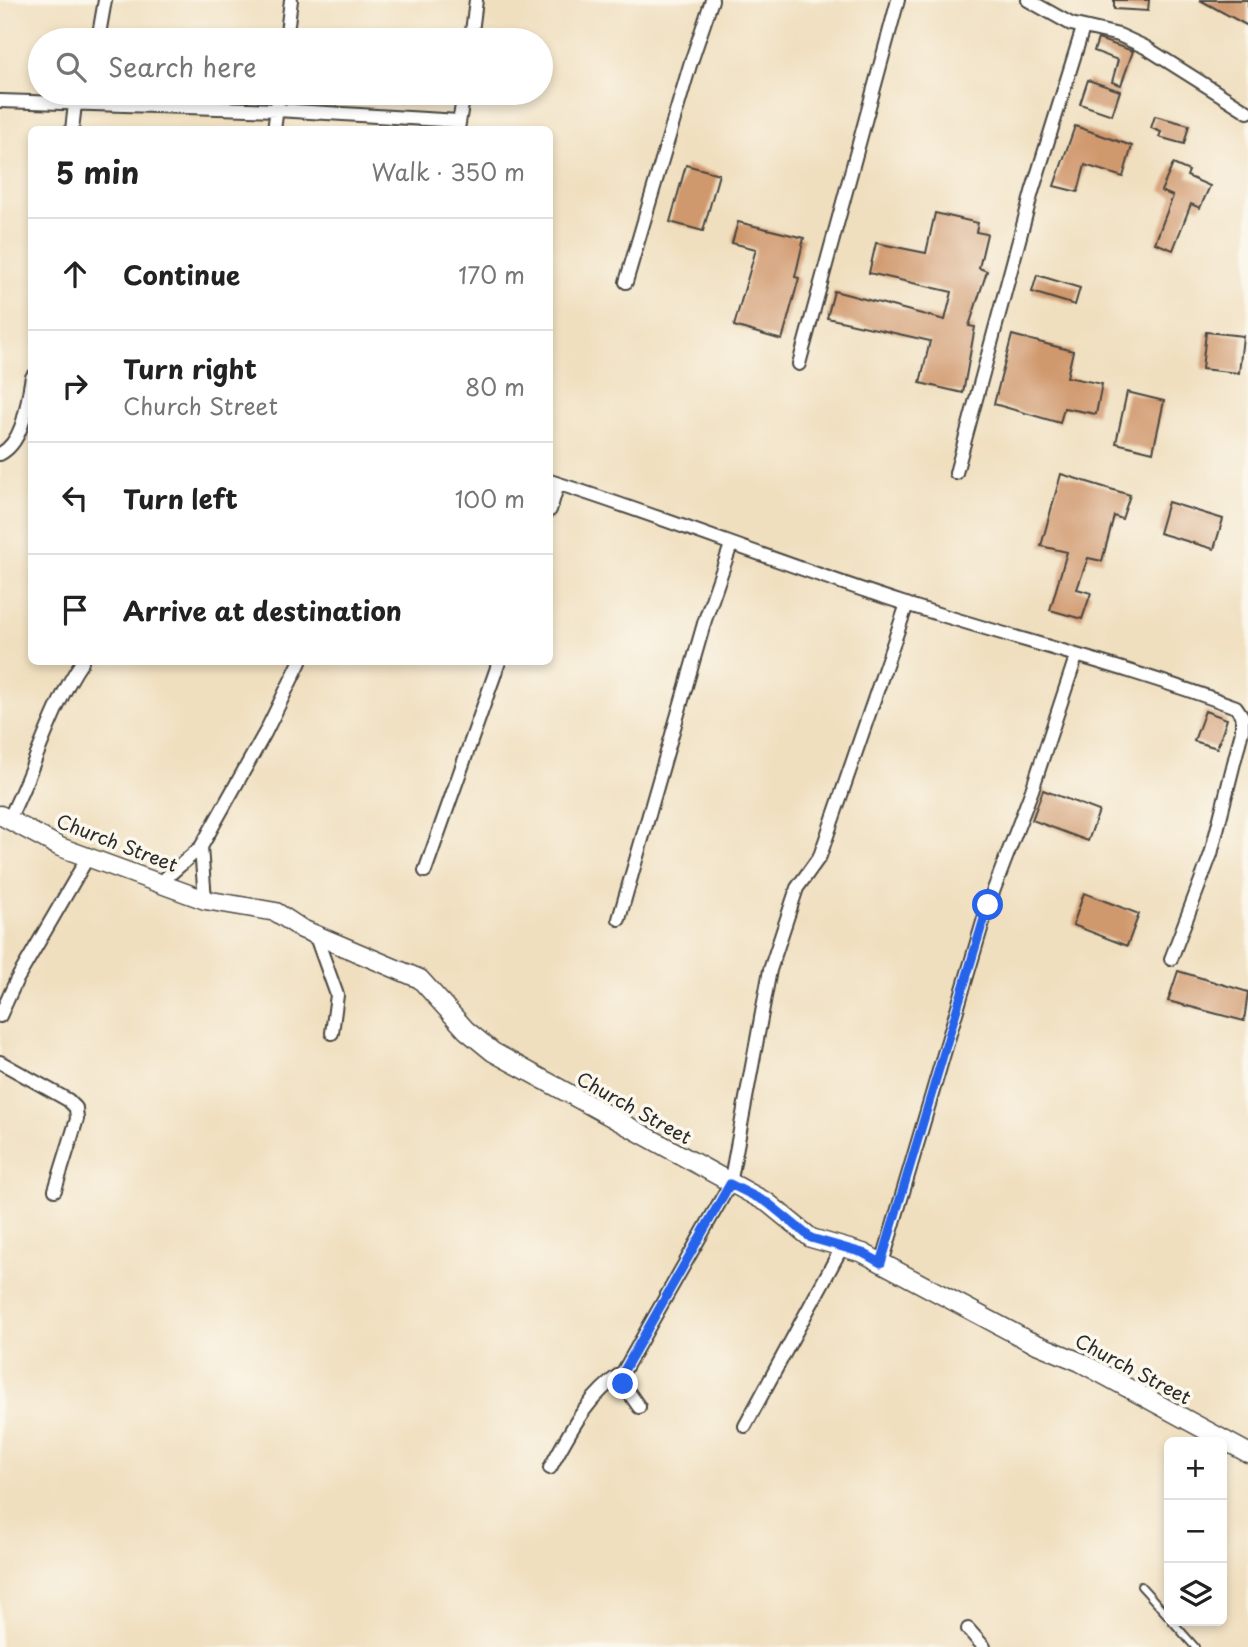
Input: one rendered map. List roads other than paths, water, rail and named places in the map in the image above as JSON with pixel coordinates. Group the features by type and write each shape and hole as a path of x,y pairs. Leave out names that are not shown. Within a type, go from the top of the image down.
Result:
{"street":[{"path":"101,28 106,0"},
{"path":"288,28 291,0"},
{"path":"472,28 476,0"},
{"path":"626,282 712,0"},
{"path":"799,365 898,0"},
{"path":"1028,0 1083,29 1119,35 1145,47 1248,112"},
{"path":"956,473 1032,192 1083,29"},
{"path":"0,101 28,101"},
{"path":"74,126 82,105"},
{"path":"170,105 277,110 458,125 462,105"},
{"path":"275,126 278,105"},
{"path":"0,454 10,447 19,431 28,394"},
{"path":"554,482 907,604 1076,657 1160,679 1236,707 1242,716 1242,731 1211,854 1171,960"},
{"path":"619,919 702,632 731,545"},
{"path":"550,1468 579,1415 598,1390 623,1372 730,1184 770,970 784,923 797,888 820,856 907,604"},
{"path":"881,1263 988,905 1032,790 1076,657"},
{"path":"4,817 27,783 62,696 80,665"},
{"path":"160,883 201,847 265,733 299,665"},
{"path":"425,871 498,665"},
{"name":"Church Street","path":"4,817 60,847 205,900 276,912 315,934 420,979 466,1031 493,1052 768,1203 811,1238 881,1263 1027,1340 1080,1362 1248,1453"},
{"path":"201,847 205,900"},
{"path":"0,1016 16,981 88,857"},
{"path":"315,934 337,995 332,1033"},
{"path":"0,1062 68,1100 76,1108 77,1119 55,1190"},
{"path":"746,1426 842,1247"},
{"path":"623,1372 623,1384 639,1407"},
{"path":"968,1629 984,1647"}],"lane":[{"path":"1141,1586 1164,1611"},
{"path":"1177,1626 1195,1647"}]}
